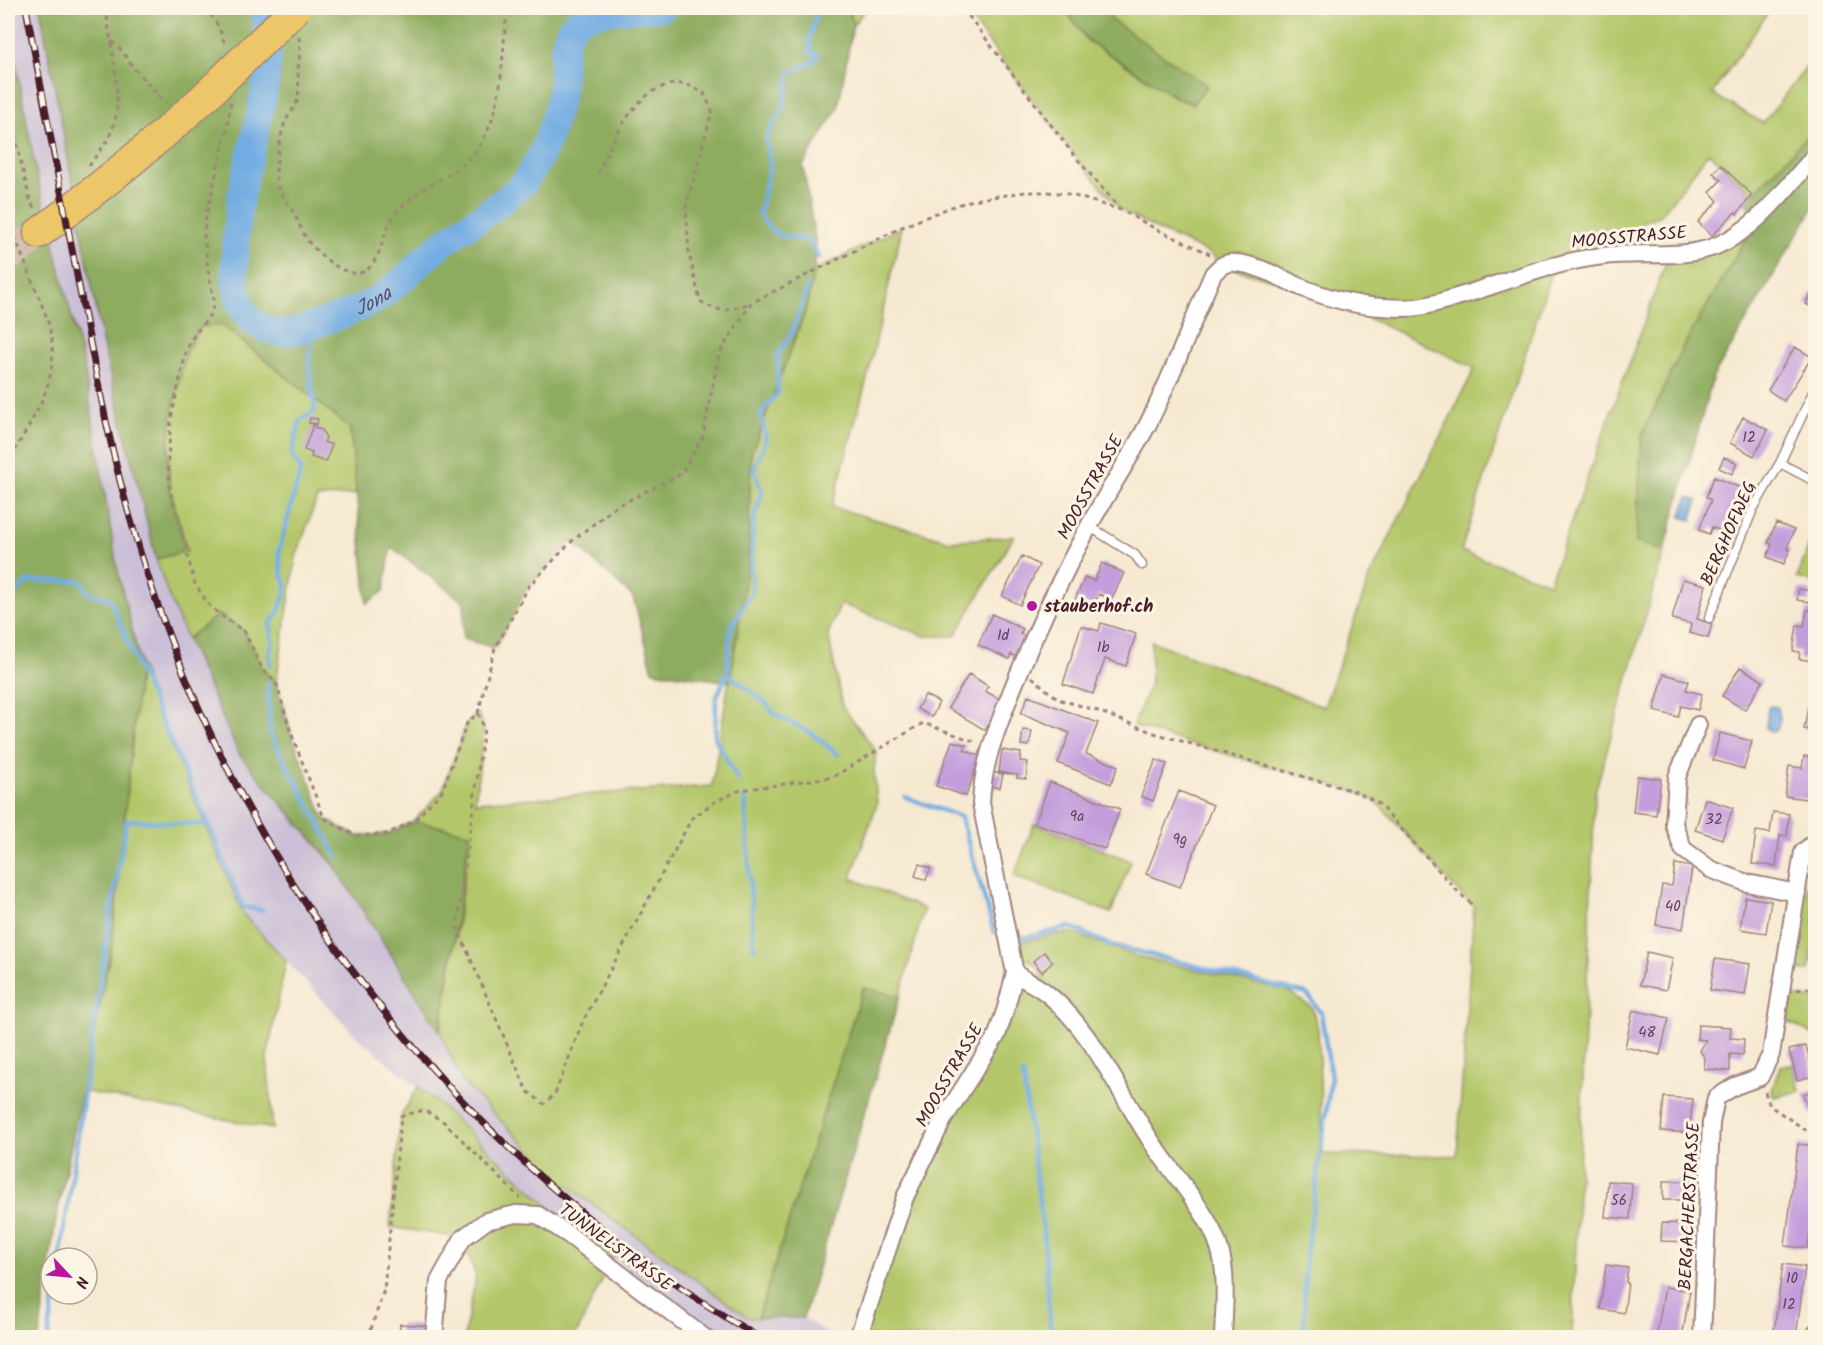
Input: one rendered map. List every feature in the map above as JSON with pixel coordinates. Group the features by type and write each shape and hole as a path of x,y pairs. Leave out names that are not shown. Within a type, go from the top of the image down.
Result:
{"highway":[{"path":"40,221 106,182 152,145 219,97 296,20"}],"street":[{"name":"MOOSSTRASSE","path":"858,1338 905,1197 943,1120 997,1035 1015,973 981,803 989,747 1021,669 1089,526 1147,425 1176,365 1213,274 1221,265 1234,262 1308,290 1345,301 1378,307 1427,306 1554,265 1623,254 1688,253 1716,246 1741,232 1760,216 1815,154"},
{"path":"1698,725 1677,777 1674,824 1683,849 1710,869 1747,882 1797,893"},
{"path":"1760,1077 1771,1054 1803,852 1815,841"},
{"path":"1015,973 1046,993 1072,1019 1101,1058 1152,1143 1208,1222 1220,1247 1224,1281 1223,1338"},
{"name":"BERGACHERSTRASSE","path":"1702,1338 1711,1123 1716,1098 1735,1086 1760,1077"},
{"name":"TUNNELSTRASSE","path":"434,1338 439,1281 463,1238 486,1221 516,1214 538,1215 569,1235 705,1338"}],"lane":[{"name":"BERGHOFWEG","path":"1709,618 1753,509 1780,463 1815,386"},
{"path":"1780,463 1815,482"},
{"path":"1089,526 1135,555 1142,565"}],"path":[{"path":"88,166 113,128 116,106 115,74 106,8"},
{"path":"204,8 216,21 227,53"},
{"path":"296,20 300,43 298,91 293,111 286,121 277,159 275,172 278,187 309,241 317,250 343,270 356,273 366,271 376,259 387,228 403,205 416,193 464,165 482,144 500,87 508,8"},
{"path":"964,8 1073,154 1121,210"},
{"path":"110,39 156,93"},
{"path":"598,173 612,142 641,99 662,87 684,84 704,93 712,111 686,207 689,253 700,301 714,310 729,310 751,303 902,226 951,207 973,200 1025,192 1068,194 1121,210 1211,254 1221,265"},
{"path":"219,97 227,129 206,216 204,234 214,300 210,315 187,349 171,419 168,459 170,490 195,584 208,604 244,631 263,670 276,682 291,733 324,818 356,836 387,834 414,821 442,791 466,723 478,713 495,648 529,586 572,541 615,507 681,474 704,436 719,354 751,303"},
{"path":"8,99 20,159 32,204 36,208 40,221"},
{"path":"8,220 47,318 54,357 50,381 44,395 8,462"},
{"path":"1021,669 1061,700 1095,710 1154,734 1357,792 1378,803 1460,894 1474,906"},
{"path":"478,713 484,728 457,927 527,1091 544,1104 555,1094 583,1022 692,818 716,801 741,790 833,777 923,723 989,747"},
{"path":"1760,1077 1770,1106 1815,1137"},
{"path":"368,1338 384,1290 401,1116 424,1110 444,1122 538,1215"}],"shaded area":[{"path":"8,8 40,8 103,345 156,559 168,594 239,754 335,866 440,1032 462,1081 557,1178 747,1317 803,1318 834,1337 721,1337 563,1220 440,1105 354,1034 243,914 157,712 140,663 117,568 83,362 38,182 12,49"}],"green space":[{"path":"40,8 849,8 853,25 838,108 803,165 816,245 814,271 805,312 751,454 748,564 730,682 653,671 633,597 572,541 529,586 495,648 463,639 464,602 391,547 384,591 367,603 350,428 222,325 200,327 187,349 171,419 168,459 170,490 187,551 156,559 103,345"},
{"path":"849,8 1064,8 1087,40 1178,99 1193,104 1111,19 1107,8 1771,8 1712,94 1763,123 1815,56 1815,128 1752,195 1709,152 1661,215 1642,222 1623,254 1554,265 1461,551 1549,583 1669,254 1688,253 1759,216 1683,347 1642,435 1636,541 1664,552 1595,792 1572,1337 858,1337 905,1197 997,1035 1015,973 1046,992 1039,969 1032,962 1020,956 1018,943 1057,934 1073,933 1136,956 1288,991 1312,1008 1318,1029 1323,1154 1457,1156 1474,906 1460,894 1378,803 1357,792 1133,725 1151,682 1151,641 1324,707 1370,576 1475,368 1308,290 1221,265 1211,254 1121,210 1073,154 968,15 866,9 853,25"},
{"path":"1064,8 1107,8 1111,19 1207,86 1193,104 1179,99 1087,40"},
{"path":"8,23 38,182 83,362 117,568 140,663 112,944 52,1246 39,1246 39,1306 44,1306 39,1338 8,1337"},
{"path":"1815,128 1815,205 1713,377 1664,552 1636,542 1642,435 1683,347 1759,216 1745,203"},
{"path":"902,227 870,367 832,507 950,541 1014,536 955,636 925,636 841,604 828,633 842,706 876,751 874,771 877,804 851,878 924,909 900,996 863,988 758,1318 747,1317 557,1178 462,1081 440,1032 470,833 414,821 442,791 467,723 478,713 484,728 475,802 712,786 748,564 751,454 805,312 814,271"},
{"path":"222,325 350,428 357,494 317,498 296,557 276,682 263,670 219,614 187,639 156,559 187,551 170,490 168,459 171,419 187,349 200,327"},
{"path":"1815,529 1815,582 1797,578"},
{"path":"219,614 244,631 263,670 276,682 291,733 324,818 356,836 387,834 414,821 470,833 440,1032 335,866 239,754 187,639"},
{"path":"140,663 157,712 243,914 286,961 267,1057 273,1129 82,1091 112,944"},
{"path":"1034,824 1131,861 1111,913 1014,876"},
{"path":"1815,850 1815,936 1809,971 1793,970 1812,853"},
{"path":"863,988 900,996 803,1318 758,1318"},
{"path":"1791,996 1815,999 1815,1035 1788,1022"},
{"path":"1793,1065 1800,1091 1774,1097 1772,1090 1780,1066"},
{"path":"418,1087 563,1220 613,1257 575,1337 464,1337 476,1277 463,1238 390,1227 401,1116"}],"water":[{"path":"1688,497 1698,501 1691,520 1681,517"},
{"path":"1777,707 1779,713 1780,722 1776,731 1766,728 1768,708"}],"building":[{"path":"1721,165 1752,195 1737,214 1735,212 1712,236 1698,222 1718,201 1710,192 1721,180 1713,173"},
{"path":"1815,292 1815,308 1806,304 1810,294 1814,296"},
{"path":"1795,347 1812,357 1784,401 1768,390"},
{"path":"1743,417 1768,430 1754,456 1730,443"},
{"path":"310,418 318,419 317,424 309,423"},
{"path":"313,425 322,430 326,438 324,442 332,445 326,462 311,457 312,453 304,450"},
{"path":"1724,457 1737,463 1732,474 1719,468"},
{"path":"1714,477 1741,488 1723,532 1712,527 1709,534 1699,530 1711,500 1706,497"},
{"path":"1776,523 1794,530 1784,564 1767,557 1772,544 1768,543"},
{"path":"1022,556 1039,565 1020,605 1002,596"},
{"path":"1102,563 1124,573 1111,600 1099,594 1093,607 1075,599 1085,577 1094,581"},
{"path":"1683,579 1706,585 1697,619 1712,624 1708,638 1689,633 1691,624 1672,619"},
{"path":"1799,589 1811,591 1809,602 1797,600"},
{"path":"1807,610 1815,611 1815,661 1799,659 1800,652 1793,651 1797,625 1804,626"},
{"path":"992,614 1023,629 1020,634 1027,637 1017,657 1011,654 1009,659 978,645"},
{"path":"1101,623 1136,634 1126,666 1105,659 1093,694 1063,684 1081,626 1099,631"},
{"path":"1740,667 1763,681 1745,710 1722,696"},
{"path":"969,674 988,686 985,691 1003,701 985,730 948,708"},
{"path":"1664,674 1689,681 1686,690 1702,694 1698,710 1681,706 1678,717 1654,711"},
{"path":"1811,694 1815,694 1815,731 1804,729"},
{"path":"925,695 939,702 932,717 917,709"},
{"path":"1028,696 1098,723 1086,754 1118,766 1111,784 1058,763 1070,733 1021,713"},
{"path":"1023,730 1032,731 1029,746 1021,745"},
{"path":"1720,733 1752,741 1744,769 1713,760"},
{"path":"952,741 966,745 964,750 980,756 966,796 936,786"},
{"path":"1002,750 1021,753 1020,761 1028,762 1026,779 1017,778 1018,775 999,772"},
{"path":"1804,756 1815,758 1812,800 1785,796 1789,766 1802,768"},
{"path":"1156,760 1167,764 1153,801 1141,796"},
{"path":"990,772 1003,774 1000,788 987,786"},
{"path":"1637,776 1661,779 1656,815 1633,812"},
{"path":"1050,782 1120,809 1105,849 1035,823"},
{"path":"1179,791 1213,805 1180,887 1146,874"},
{"path":"1705,799 1733,808 1722,839 1695,830"},
{"path":"1773,812 1789,814 1787,836 1780,835 1776,866 1752,864 1756,831 1770,833"},
{"path":"919,864 931,868 926,880 915,876"},
{"path":"1675,864 1692,867 1683,929 1656,925 1662,885 1672,886"},
{"path":"1745,897 1771,901 1766,933 1740,929"},
{"path":"1815,945 1815,963 1811,962"},
{"path":"1044,952 1053,962 1042,972 1033,961"},
{"path":"1647,952 1673,958 1666,990 1640,985"},
{"path":"1715,959 1750,964 1745,995 1710,990"},
{"path":"1633,1010 1669,1018 1660,1055 1625,1047"},
{"path":"1698,1025 1731,1027 1730,1038 1744,1039 1743,1055 1730,1054 1730,1071 1704,1069 1705,1058 1700,1051 1706,1040 1697,1039"},
{"path":"1806,1046 1814,1076 1797,1080 1789,1050"},
{"path":"1815,1090 1815,1112 1810,1114 1803,1094"},
{"path":"1664,1097 1693,1099 1689,1133 1661,1131"},
{"path":"1798,1144 1815,1146 1815,1185 1808,1248 1785,1246"},
{"path":"1608,1181 1632,1183 1630,1219 1605,1217"},
{"path":"1663,1181 1691,1181 1691,1200 1663,1200"},
{"path":"1662,1223 1691,1224 1690,1242 1661,1241"},
{"path":"1783,1264 1805,1267 1796,1338 1773,1338"},
{"path":"1606,1265 1628,1268 1624,1313 1600,1309"},
{"path":"1665,1287 1690,1291 1682,1338 1656,1338"},
{"path":"400,1324 429,1326 429,1338 399,1338"}],"waterway":[{"name":"Jona","path":"263,8 267,30 266,75 259,120 240,200 235,270 239,299 248,316 262,328 280,332 300,330 372,302 398,283 447,240 497,206 520,187 529,176 548,139 561,93 566,41 572,27 579,20 614,10 663,8"},
{"path":"799,8 806,11 813,8 817,11 809,40 811,53 818,55 814,61 790,73 783,108 766,138 770,166 759,214 775,233 810,240 819,258"},
{"path":"808,287 791,335 778,354 778,393 761,413 766,441 754,468 762,493 754,518 752,592 730,629 727,673 766,703 774,714 813,734 838,755"},
{"path":"271,666 269,655 273,642 270,623 278,614 286,590 279,551 301,469 292,455 300,420 315,411 309,366 312,326"},
{"path":"8,601 28,581 81,581 89,594 110,599 243,907 262,910"},
{"path":"727,673 716,699 715,738 738,780"},
{"path":"268,683 270,734 337,856"},
{"path":"905,797 961,817 994,932"},
{"path":"745,798 754,948"},
{"path":"62,1246 110,916 127,820 209,825"},
{"path":"1019,939 1071,927 1108,944 1307,994 1321,1013 1331,1077 1305,1265 1304,1338"},
{"path":"1023,1075 1044,1238 1051,1338"},
{"path":"48,1338 53,1306"}],"tunnel":[{"path":"8,256 39,233"}],"railway":[{"path":"26,8 108,431 123,491 173,647 227,767 292,882 367,990 452,1090 547,1182 649,1265 760,1338"}],"place":[{"name":"stauberhof.ch","path":"1032,606"}]}
